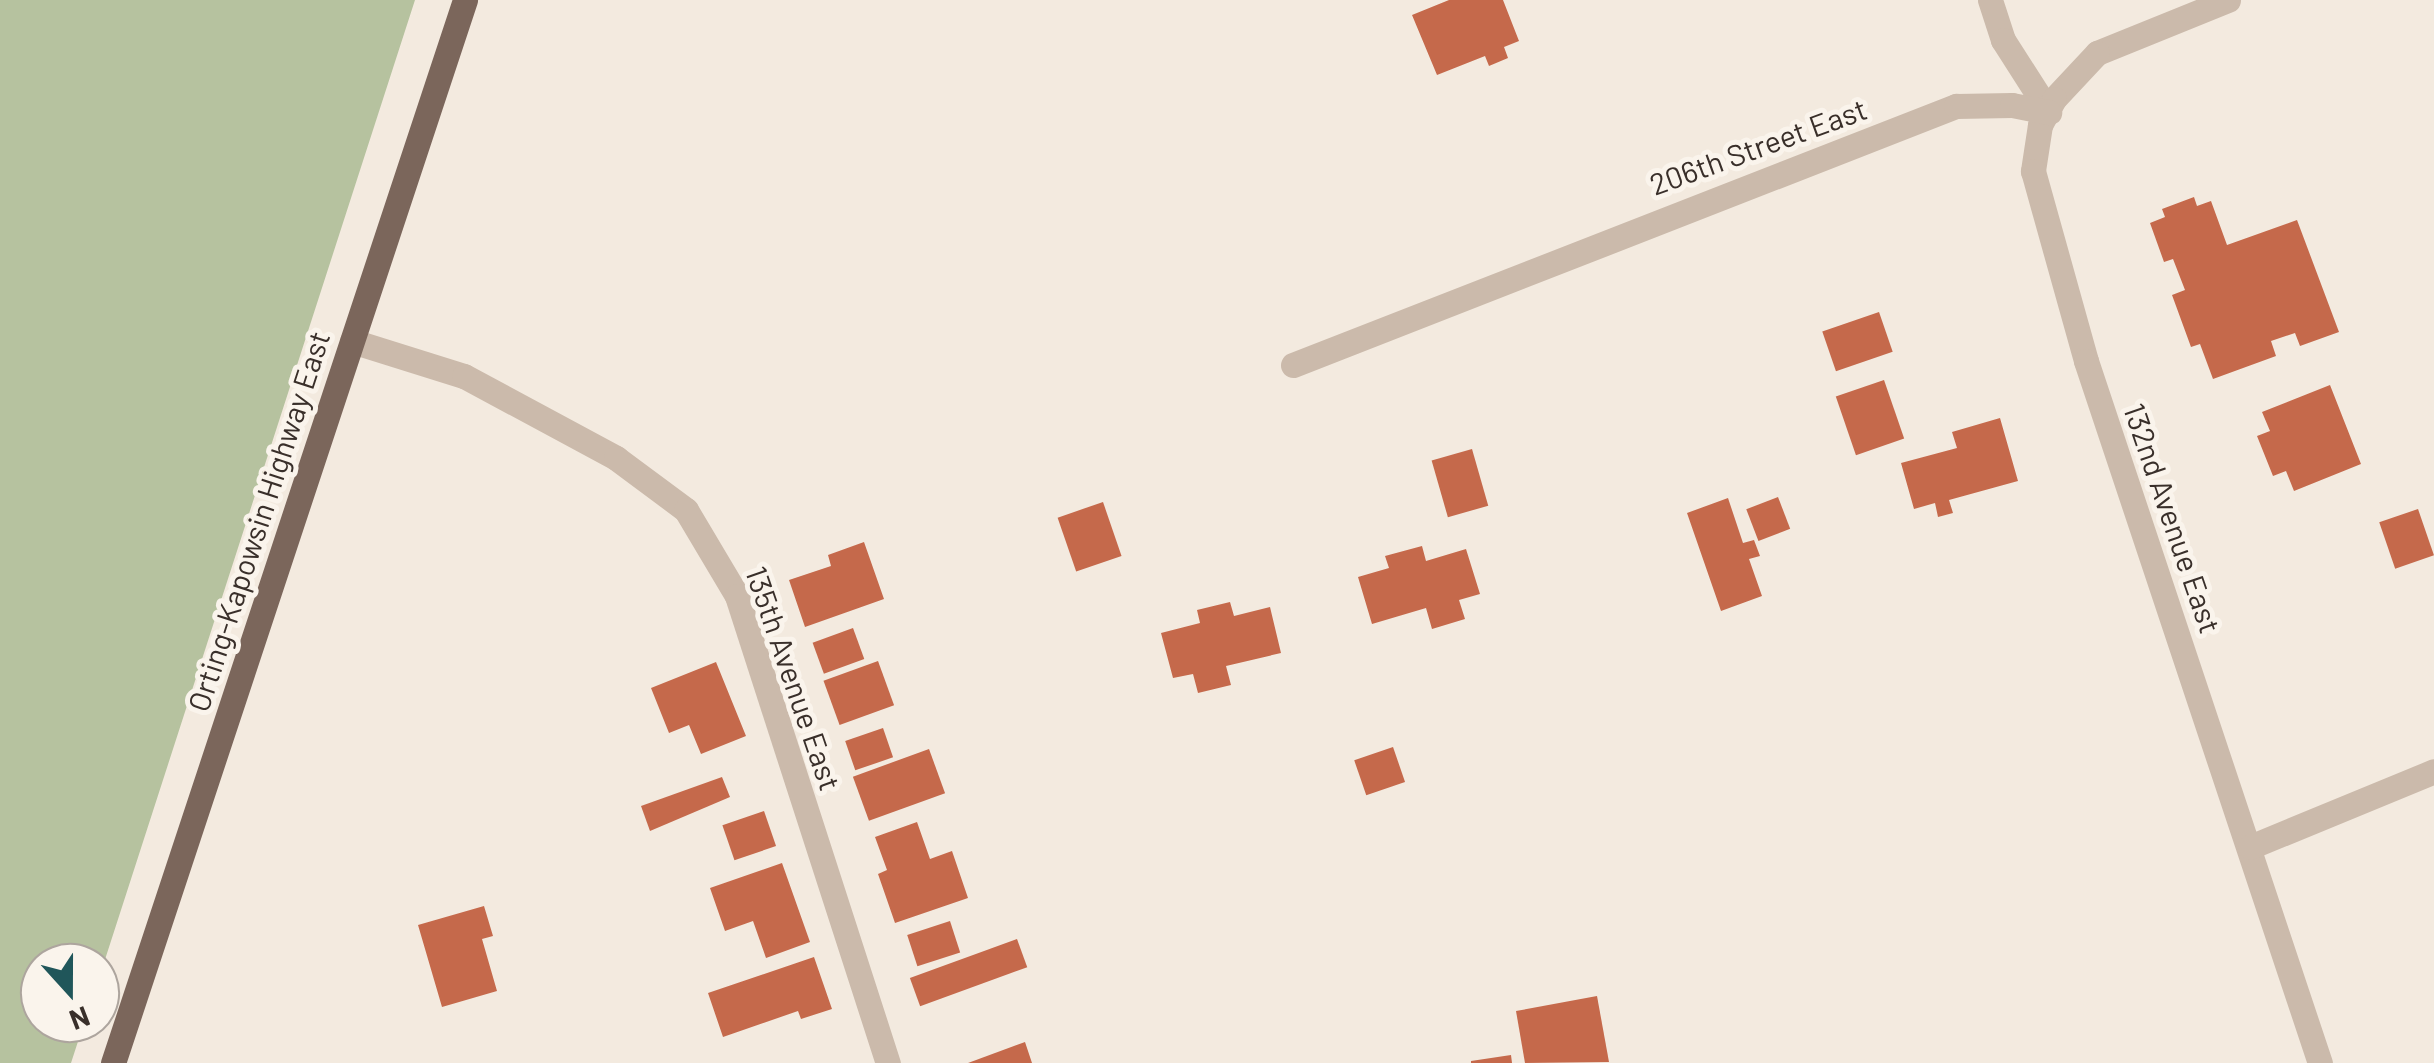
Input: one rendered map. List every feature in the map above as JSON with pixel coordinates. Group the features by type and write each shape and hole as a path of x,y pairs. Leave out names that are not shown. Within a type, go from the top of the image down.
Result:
{"main road":[{"name":"Orting-Kapowsin Highway East","path":"114,1063 465,0"}],"street":[{"path":"1990,0 2002,40 2050,112 2097,52 2228,0"},
{"name":"206th Street East","path":"1293,365 1956,106 2012,104 2050,112"},
{"name":"132nd Avenue East","path":"2050,112 2040,125 2033,171 2049,232 2320,1063"},
{"name":"135th Avenue East","path":"352,341 464,376 616,458 686,510 737,596 888,1063"},
{"path":"2250,847 2434,771"}],"green space":[{"path":"0,0 415,0 110,943 20,943 20,1043 78,1043 71,1063 0,1063"}],"building":[{"path":"1449,0 1503,0 1519,41 1504,47 1508,58 1489,66 1485,56 1437,75 1412,15"},
{"path":"2194,197 2197,206 2211,201 2227,245 2297,220 2339,332 2300,346 2295,333 2271,341 2276,356 2213,379 2200,344 2191,347 2172,295 2185,290 2173,259 2164,262 2150,223 2165,217 2162,209"},
{"path":"1879,312 1893,352 1836,371 1822,332"},
{"path":"1884,380 1904,439 1856,455 1836,397"},
{"path":"2330,385 2361,464 2294,491 2286,471 2273,476 2257,436 2270,431 2262,412"},
{"path":"2000,418 2018,481 1949,500 1953,513 1938,517 1935,503 1914,509 1901,463 1957,448 1952,432"},
{"path":"1472,449 1488,506 1448,517 1432,461"},
{"path":"1778,497 1790,529 1758,541 1746,509"},
{"path":"1728,498 1743,543 1754,540 1760,556 1749,559 1762,596 1721,611 1687,513"},
{"path":"1103,502 1122,556 1076,572 1058,518"},
{"path":"2418,509 2434,555 2395,569 2379,522"},
{"path":"864,542 884,599 805,627 789,580 831,566 828,555"},
{"path":"1422,546 1426,561 1466,549 1480,594 1459,600 1465,619 1432,629 1426,608 1372,624 1358,577 1389,568 1385,556"},
{"path":"1230,602 1234,616 1270,607 1281,653 1226,666 1231,685 1198,693 1193,674 1173,678 1161,633 1200,623 1197,610"},
{"path":"853,628 864,659 824,674 813,643"},
{"path":"878,661 894,705 840,725 823,681"},
{"path":"716,662 746,736 701,754 689,725 669,733 651,688"},
{"path":"883,728 893,757 855,770 845,741"},
{"path":"1393,747 1405,782 1366,795 1354,760"},
{"path":"929,749 945,793 869,821 853,777"},
{"path":"722,777 730,797 650,831 641,806"},
{"path":"764,811 776,846 734,860 722,825"},
{"path":"917,822 930,859 952,851 968,898 895,923 878,874 887,870 875,837"},
{"path":"782,863 810,942 766,958 753,921 725,931 710,888"},
{"path":"484,906 493,936 482,939 497,991 442,1007 418,925"},
{"path":"950,921 960,952 917,966 907,935"},
{"path":"1017,939 1027,967 920,1006 910,978"},
{"path":"814,957 832,1009 801,1019 798,1011 723,1037 708,993"},
{"path":"1597,996 1609,1062 1525,1063 1516,1011"},
{"path":"1025,1042 1032,1063 968,1063"},
{"path":"1511,1055 1512,1063 1471,1063 1471,1061"}]}
